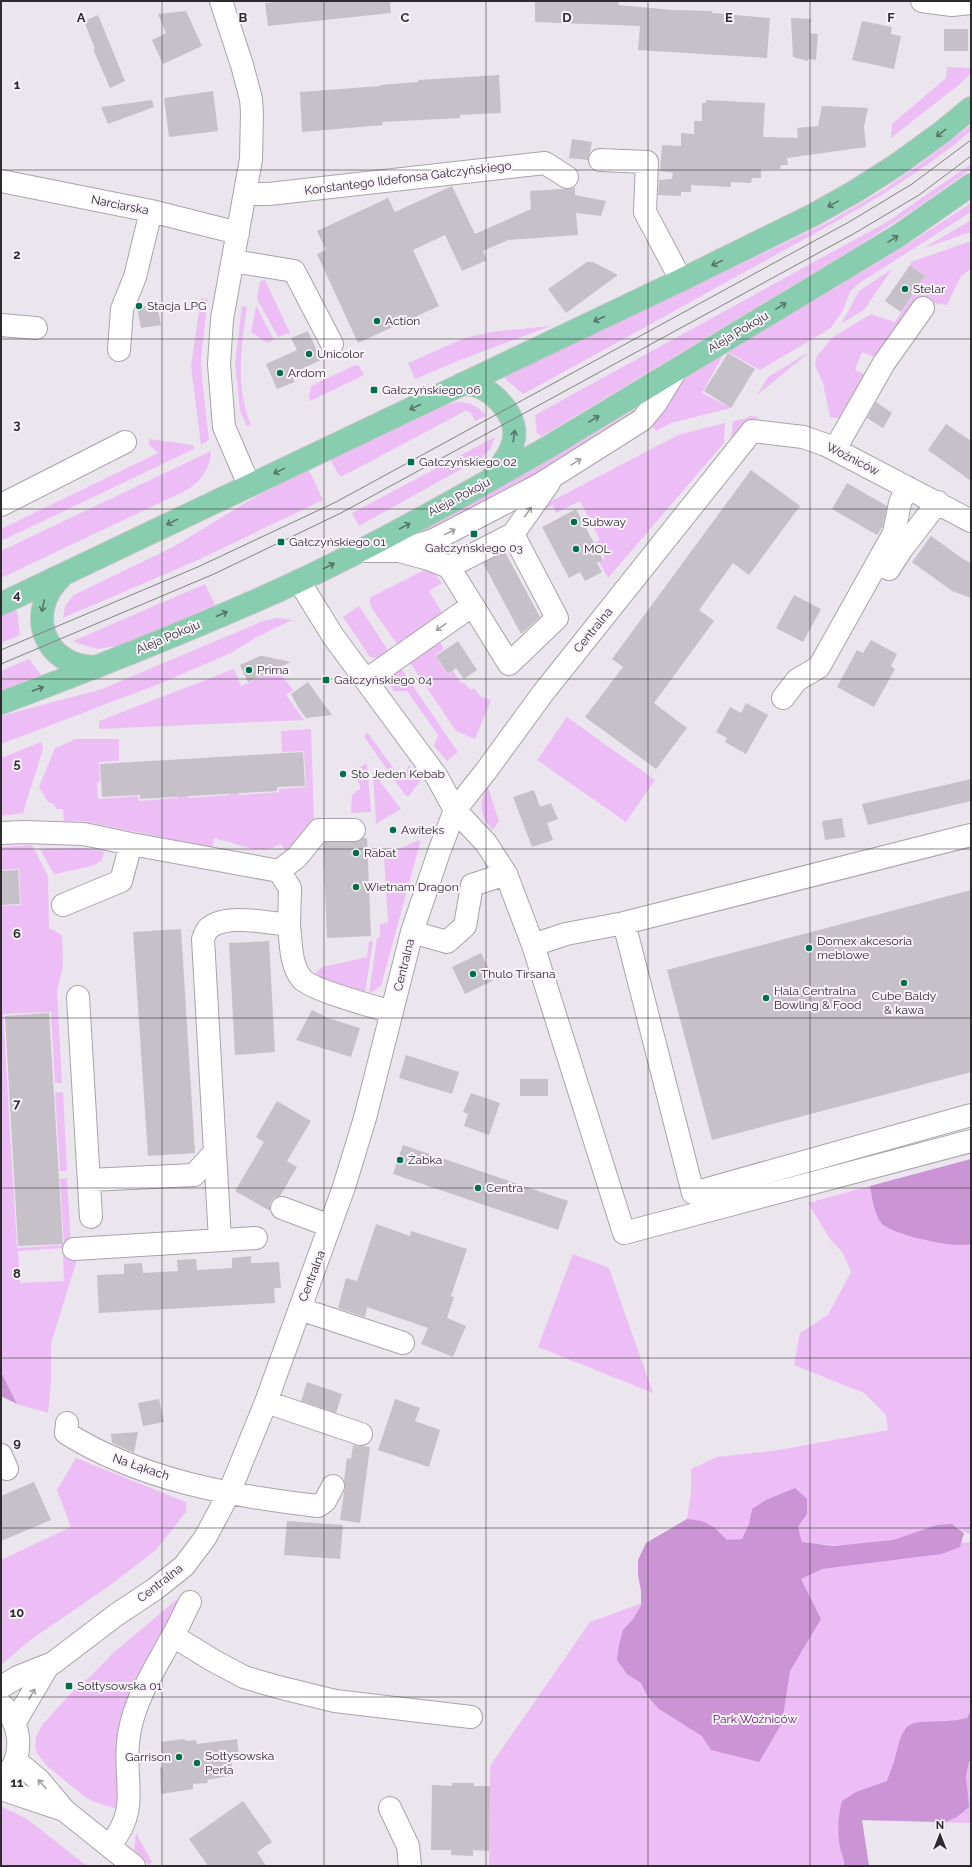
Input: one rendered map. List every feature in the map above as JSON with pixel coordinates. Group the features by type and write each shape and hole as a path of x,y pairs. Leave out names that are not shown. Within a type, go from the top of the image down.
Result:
{"main road":[{"path":"1,604 681,280 813,215 854,192 936,136 971,108"},
{"name":"Aleja Pokoju","path":"1,703 96,667 264,597 359,551 488,481 676,370 898,236 971,185"},
{"path":"462,384 478,386 490,392 507,409 513,420 514,436 510,452 507,458 488,481"},
{"path":"64,574 51,588 44,601 42,620 44,633 48,644 52,649 69,662 78,666 96,667"}],"street":[{"path":"221,1 242,65 252,106 253,126 251,153 219,342 220,388 224,427 249,485"},
{"path":"922,1 952,5 971,3"},
{"path":"600,160 647,162 645,212 681,280"},
{"name":"Konstantego Ildefonsa Gałczyńskiego","path":"245,194 268,194 545,163 566,177"},
{"name":"Narciarska","path":"1,181 151,211 238,232"},
{"path":"119,350 122,309 135,277 151,211"},
{"path":"233,260 294,271 332,344"},
{"path":"835,449 884,362 922,308"},
{"path":"1,325 36,328"},
{"path":"399,551 440,537 554,475 642,420 656,403 676,370"},
{"name":"Woźniców","path":"735,452 752,431 803,437 835,449 938,502 971,521"},
{"path":"1,505 125,442"},
{"name":"Centralna","path":"1,1687 18,1677 48,1666 175,1574 190,1558 205,1538 229,1493 266,1402 330,1226 356,1150 412,932 455,810 543,693 735,452"},
{"path":"449,566 513,534 554,475"},
{"path":"783,698 797,680 819,667 894,533 900,503 908,487"},
{"path":"838,660 862,619 875,591 902,550 938,502"},
{"path":"359,551 399,551 449,566 509,664 557,618 513,534"},
{"path":"299,580 333,636 437,777 455,810 486,843 506,874 533,945 624,1233 971,1141"},
{"path":"366,680 473,605"},
{"path":"279,871 297,857 319,830 354,830"},
{"path":"1,833 24,832 84,834 130,844 279,871 290,888 289,925 294,961 302,979 328,992 392,1012"},
{"path":"533,945 566,934 624,923 971,835"},
{"path":"63,905 121,882 130,844"},
{"path":"412,932 448,942 465,926 472,885 506,874"},
{"path":"220,1240 203,939 208,928 218,923 243,920 289,925"},
{"path":"624,923 693,1193 971,1115"},
{"path":"78,997 91,1217"},
{"path":"89,1180 194,1175 215,1152"},
{"path":"282,1208 330,1226"},
{"path":"74,1249 256,1238"},
{"path":"300,1308 403,1343"},
{"path":"266,1402 361,1434"},
{"name":"Na Łąkach","path":"66,1423 66,1433 90,1448 135,1468 229,1493"},
{"path":"229,1493 318,1506 325,1501 333,1486"},
{"path":"110,1845 121,1828 129,1806 128,1743 134,1713 144,1687 173,1636 190,1602"},
{"path":"173,1636 244,1677 278,1687 335,1701 471,1717"},
{"name":"Centralna","path":"15,1722 48,1666"},
{"path":"1,1704 9,1711 15,1722 19,1744 16,1761 7,1776 1,1781"},
{"path":"16,1761 39,1780 64,1810 110,1845 134,1866"},
{"path":"1,1789 64,1810"},
{"path":"390,1808 408,1846 410,1866"}],"green space":[{"path":"947,67 971,68 971,73 961,83 891,138 892,124 946,78"},
{"path":"971,125 971,131 947,151 868,203 523,394 505,379 506,376 825,224 880,192 912,170"},
{"path":"971,164 971,169 915,209 856,247 542,436 537,434 535,415 887,222"},
{"path":"971,203 971,212 858,284 850,292 843,310 831,328 760,370 728,352 902,248"},
{"path":"971,220 971,232 924,248"},
{"path":"971,241 971,269 961,276 947,305 919,301 879,359 862,352 855,370 869,376 841,419 830,417 823,383 815,365 817,356 833,337 871,314 895,322 925,276 910,265 911,262"},
{"path":"892,269 864,310 842,323 859,291"},
{"path":"265,280 290,333 278,337 257,299 260,281"},
{"path":"201,298 208,299 201,357 209,440 201,445 191,366"},
{"path":"242,306 247,308 241,352 241,382 246,411 251,425 247,426 240,411 235,363"},
{"path":"256,306 274,340 267,343 251,332"},
{"path":"551,326 460,360 415,379 408,363 465,338 490,332"},
{"path":"811,351 757,395 768,377"},
{"path":"723,355 702,393 731,408 671,423 656,431 651,423 661,416 675,390 684,379"},
{"path":"355,365 359,366 364,375 310,401 311,386"},
{"path":"458,402 474,405 486,416 475,421 470,412 465,411 343,476 339,475 330,460 449,404"},
{"path":"644,404 645,406 568,461 420,537 413,535 538,467"},
{"path":"750,416 760,417 744,423 731,439 733,421"},
{"path":"725,423 724,443 608,578 599,562 605,559 596,542 600,540 580,501 556,513 553,505 543,510 546,504 678,435"},
{"path":"495,437 491,448 481,458 359,526 352,513"},
{"path":"149,439 193,445 194,449 1,541 1,529 158,453 149,445"},
{"path":"211,451 209,463 204,474 187,490 1,578 1,551"},
{"path":"309,470 323,500 198,560 63,618 65,606 74,595 173,547 260,494"},
{"path":"426,569 434,573 442,583 429,591 444,616 400,648 372,609 369,600 371,597"},
{"path":"205,584 215,605 122,645 98,649 73,641"},
{"path":"359,606 391,655 384,659 370,657 343,617"},
{"path":"15,610 17,611 20,635 1,643 1,617"},
{"path":"278,618 292,620 257,637 231,653 159,684 1,744 1,716 102,689 263,621"},
{"path":"439,641 444,649 435,655 448,675 453,671 461,683 464,683 471,690 474,688 481,697 491,700 475,739 456,731 407,658"},
{"path":"29,659 41,675 1,690 1,671"},
{"path":"398,664 458,752 447,761 434,746 438,735 407,691 394,691 388,682 389,677"},
{"path":"234,669 241,686 277,669 293,690 286,695 304,720 99,729 99,721"},
{"path":"567,717 655,780 626,822 537,760"},
{"path":"311,729 314,820 289,856 281,844 267,849 257,848 257,850 214,838 213,848 83,821 64,821 63,809 57,809 53,804 48,802 39,787 55,748 76,739 119,739 119,761 99,762 100,782 97,783 98,799 138,796 139,801 178,798 178,795 188,794 189,798 229,795 229,792 239,791 239,795 279,792 279,789 306,787 304,751 282,752 281,731"},
{"path":"367,732 402,780 409,765 420,781 409,796 406,796 364,737"},
{"path":"41,742 43,749 23,813 1,816 1,758"},
{"path":"367,763 371,812 351,813 352,795 361,788 353,771"},
{"path":"373,772 401,809 376,824"},
{"path":"488,787 499,822 492,830 485,820 482,809 482,798"},
{"path":"419,840 420,843 381,986 369,994 377,938 380,937 380,924 388,923 384,856"},
{"path":"32,845 48,876 49,928 62,935 63,966 57,990 62,1083 55,1083 51,1012 3,1014 17,1248 64,1245 60,1179 67,1178 71,1245 63,1248 18,1251 20,1283 64,1281 63,1255 76,1257 76,1263 51,1343 51,1382 48,1413 17,1404 1,1373 1,906 21,905 19,869 1,870 1,847"},
{"path":"83,848 104,851 102,860 93,866 54,874 40,849"},
{"path":"369,941 373,941 365,993 318,980 314,974 323,967 367,957"},
{"path":"63,1092 67,1171 60,1171 55,1093"},
{"path":"971,1159 971,1244 952,1245 925,1240 889,1228 882,1224 879,1220 875,1211 870,1186"},
{"path":"870,1186 873,1203 967,1245 971,1244 971,1534 952,1525 942,1525 893,1540 871,1544 836,1545 802,1542 798,1527 807,1514 752,1509 749,1524 742,1539 727,1541 715,1528 687,1519 691,1492 691,1469 717,1457 779,1450 888,1430 886,1415 864,1393 794,1365 800,1333 828,1315 851,1272 843,1253 830,1239 808,1203"},
{"path":"573,1254 609,1268 653,1393 538,1347"},
{"path":"1,1372 17,1404 1,1396"},
{"path":"76,1458 186,1502 186,1512 155,1551 109,1586 29,1641 1,1665 1,1560 71,1527 57,1490"},
{"path":"795,1488 807,1499 807,1514 798,1527 802,1542 834,1546 893,1540 937,1525 952,1524 964,1533 960,1547 942,1554 822,1569 801,1579 821,1619 790,1671 782,1723 759,1762 711,1750 702,1736 659,1709 648,1697 641,1683 627,1674 617,1660 623,1630 633,1619 641,1606 638,1560 646,1543 687,1519 702,1521 715,1528 727,1540 742,1539 749,1524 752,1509 766,1500"},
{"name":"Park Woźniców","path":"971,1542 971,1823 862,1820 869,1866 489,1866 490,1766 590,1622 770,1557"},
{"path":"176,1600 185,1601 129,1699 120,1719 117,1738 117,1766 120,1810 95,1802 85,1797 47,1766 37,1753 35,1746 36,1737 42,1725 76,1688 92,1675 112,1654"},
{"path":"971,1710 971,1761 969,1761 966,1776 969,1807 957,1817 945,1822 862,1820 869,1866 844,1866 844,1861 840,1850 838,1830 842,1801 856,1792 887,1781 902,1734 909,1726 914,1723 921,1722 950,1721 967,1718"},
{"path":"1,1806 27,1819 87,1866 1,1866"},
{"path":"136,1833 152,1862 149,1865 134,1850"}],"building":[{"path":"289,1 390,1 391,13 268,26 265,3"},
{"path":"535,1 619,1 618,5 673,10 712,11 712,13 770,18 767,58 638,50 640,26 535,22"},
{"path":"186,11 202,46 163,64 152,40 166,33 158,14"},
{"path":"98,15 125,81 110,88 93,49 95,49 84,21"},
{"path":"791,18 811,19 810,33 818,34 816,60 808,59 808,61 793,57"},
{"path":"862,21 892,27 891,34 901,36 894,69 852,60"},
{"path":"944,29 968,29 968,51 944,51"},
{"path":"499,75 501,113 460,115 460,118 382,122 383,125 302,132 300,92 380,86 418,82 418,80"},
{"path":"213,91 218,131 169,137 164,98"},
{"path":"152,100 154,107 108,124 101,107"},
{"path":"706,100 765,103 763,137 798,138 797,128 818,126 822,106 868,108 864,126 866,147 787,158 788,165 781,165 780,169 761,169 761,178 752,178 751,183 731,182 731,187 691,185 691,192 681,192 681,196 658,195 659,180 672,179 673,173 660,171 662,145 681,146 681,133 694,134 694,121 702,121 702,103 706,103"},
{"path":"572,139 592,142 588,160 569,158"},
{"path":"452,186 475,234 531,209 530,191 575,188 575,195 606,201 601,216 576,213 578,235 508,240 483,251 487,260 462,271 445,235 413,250 439,306 358,343 317,254 326,250 317,231 388,198 395,212"},
{"path":"587,262 593,262 618,275 566,313 548,289"},
{"name":"Stelar","path":"910,265 925,276 901,312 885,301"},
{"path":"157,304 161,325 141,328 137,308"},
{"path":"308,331 321,360 291,374 295,382 277,389 266,364 297,350 291,338"},
{"path":"728,353 755,369 731,408 704,391"},
{"path":"876,402 892,413 883,428 867,418"},
{"path":"946,424 971,441 971,481 928,450"},
{"path":"751,470 800,506 749,575 733,563 699,610 714,621 654,703 687,728 656,769 585,717 623,667 612,659"},
{"path":"847,483 887,506 883,526 877,535 832,509"},
{"name":"MOL","path":"576,509 603,560 597,563 602,572 585,581 580,572 569,578 542,527"},
{"path":"931,536 971,563 971,598 952,591 912,562"},
{"path":"505,552 540,617 521,634 483,563"},
{"path":"794,595 821,609 803,642 776,628"},
{"path":"871,640 897,654 891,666 895,669 874,707 837,687 857,650 863,653"},
{"path":"458,641 477,670 464,679 456,668 448,674 436,656"},
{"path":"260,656 291,662 248,682 240,665"},
{"path":"308,682 332,715 306,718 298,707 291,694"},
{"path":"746,703 768,715 746,754 725,742 727,738 716,732 730,707 741,713"},
{"path":"303,752 305,786 277,787 277,791 140,799 140,795 102,797 100,764"},
{"path":"971,779 971,801 868,825 862,804"},
{"path":"534,790 540,807 551,803 558,819 547,823 553,840 532,847 513,797"},
{"path":"842,818 845,837 825,840 822,821"},
{"path":"367,838 371,936 327,938 323,845 325,842 354,842"},
{"path":"18,870 20,904 1,905 1,871"},
{"path":"971,890 971,1072 712,1140 667,970"},
{"path":"181,929 195,1153 148,1156 133,932"},
{"path":"269,941 275,1052 235,1055 229,943"},
{"name":"Thulo Tirsana","path":"481,953 494,980 465,994 452,967"},
{"path":"312,1010 328,1018 360,1028 351,1057 296,1040"},
{"path":"49,1013 63,1244 18,1246 5,1016"},
{"path":"406,1055 459,1072 452,1094 399,1078"},
{"path":"520,1079 548,1079 548,1096 520,1096"},
{"path":"471,1093 500,1103 489,1135 464,1126 468,1114 463,1112"},
{"path":"277,1101 311,1121 287,1161 297,1167 280,1196 274,1198 270,1203 270,1211 235,1191 264,1142 256,1137"},
{"name":"Centra","path":"403,1145 568,1201 558,1230 393,1174"},
{"path":"376,1224 410,1236 411,1231 467,1249 451,1296 454,1297 447,1318 466,1326 453,1357 421,1344 428,1328 367,1307 365,1317 338,1308 346,1278 357,1281"},
{"path":"251,1256 251,1263 279,1262 281,1288 274,1288 275,1303 99,1313 97,1275 124,1274 124,1264 142,1263 143,1273 178,1271 177,1260 196,1259 197,1270 232,1268 232,1258"},
{"path":"307,1382 342,1394 336,1413 301,1401"},
{"path":"159,1399 164,1422 143,1426 138,1403"},
{"path":"395,1399 420,1408 415,1421 440,1430 429,1467 378,1450"},
{"path":"138,1432 134,1453 112,1443 111,1434"},
{"path":"353,1445 370,1447 360,1523 340,1520 347,1458 351,1459"},
{"path":"34,1482 51,1520 1,1541 1,1496"},
{"path":"287,1521 343,1525 340,1559 284,1555"},
{"name":"Sołtysowska Perła","path":"183,1739 187,1741 196,1740 197,1744 237,1739 239,1757 231,1758 233,1775 207,1780 208,1783 193,1784 193,1789 161,1794 160,1768 163,1767 161,1742"},
{"path":"452,1783 474,1783 474,1786 490,1786 489,1851 473,1850 473,1856 451,1855 451,1850 431,1850 432,1785 452,1786"},
{"path":"243,1801 272,1842 257,1852 266,1866 208,1866 189,1839"}],"tram line":[{"path":"1,650 200,566 336,502 849,222 912,184 971,140"},
{"path":"1,664 214,574 341,513 855,233 919,195 971,156"}],"place":[{"name":"Stelar","path":"905,289"},
{"name":"Stacja LPG","path":"139,306"},
{"name":"Action","path":"377,321"},
{"name":"Unicolor","path":"309,354"},
{"name":"Ardom","path":"280,373"},
{"name":"Gałczyńskiego 06","path":"374,390"},
{"name":"Gałczyńskiego 02","path":"411,462"},
{"name":"Subway","path":"574,522"},
{"name":"Gałczyńskiego 03","path":"474,534"},
{"name":"Gałczyńskiego 01","path":"281,542"},
{"name":"MOL","path":"576,549"},
{"name":"Prima","path":"249,670"},
{"name":"Gałczyńskiego 04","path":"326,680"},
{"name":"Sto Jeden Kebab","path":"343,774"},
{"name":"Awiteks","path":"393,830"},
{"name":"Rabat","path":"356,853"},
{"name":"Wietnam Dragon","path":"356,887"},
{"name":"Domex akcesoria meblowe","path":"809,948"},
{"name":"Thulo Tirsana","path":"473,974"},
{"name":"Cube Baldy & kawa","path":"904,983"},
{"name":"Hala Centralna Bowling & Food","path":"766,998"},
{"name":"Żabka","path":"400,1160"},
{"name":"Centra","path":"478,1188"},
{"name":"Sołtysowska 01","path":"69,1686"},
{"name":"Garrison","path":"179,1757"},
{"name":"Sołtysowska Perła","path":"197,1763"}]}
